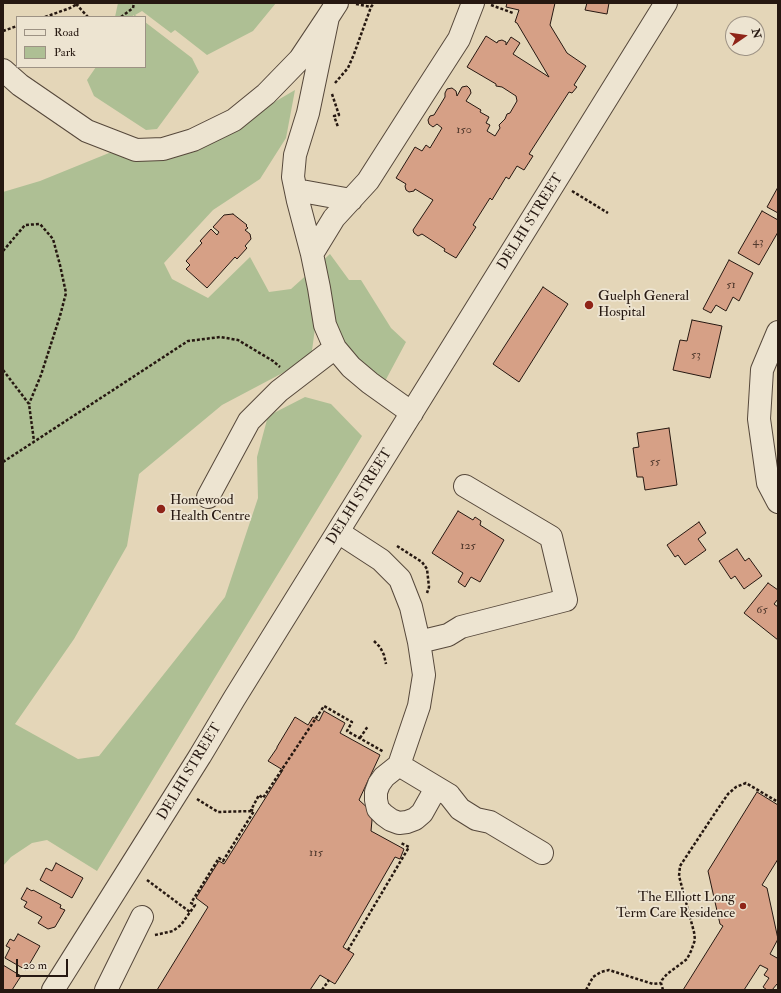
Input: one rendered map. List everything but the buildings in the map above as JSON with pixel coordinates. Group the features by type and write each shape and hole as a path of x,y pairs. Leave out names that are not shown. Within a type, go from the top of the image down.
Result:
{"street":[{"path":"312,254 334,218 368,182 459,39 473,3"},
{"name":"DELHI STREET","path":"53,990 188,776 234,699 666,3"},
{"path":"332,10 308,113 295,156 293,177 312,254 325,325 335,348 352,367 370,383 412,413"},
{"path":"3,70 20,85 87,131 136,150 163,149 193,140 234,120 261,99 300,59 332,10"},
{"path":"296,190 351,200"},
{"path":"778,332 762,370 759,419 768,483 778,502"},
{"path":"208,497 249,421 279,391 335,348"},
{"path":"418,637 445,625 460,627 566,600 551,537 465,486"},
{"path":"338,532 381,560 400,579 411,607 418,637 424,675 419,706 394,760 379,784 376,792 378,809 391,820 403,822 415,819 442,792"},
{"path":"394,760 442,792 468,801 482,809 490,822 542,853"},
{"path":"106,990 142,917"}],"path":[{"path":"122,16 133,8 134,3"},
{"path":"354,3 371,7"},
{"path":"315,84 329,88 339,80 348,68 371,7 374,3"},
{"path":"487,3 513,13"},
{"path":"48,16 78,4 87,16"},
{"path":"3,31 16,26"},
{"path":"336,105 339,115 334,116 338,127"},
{"path":"556,181 608,213"},
{"path":"3,251 25,225 40,224 53,239 66,293 41,375 29,404"},
{"path":"3,462 188,341 220,337 238,340 273,361 293,380"},
{"path":"3,370 29,404 34,441"},
{"path":"374,641 380,647 386,664"},
{"path":"254,811 250,810 259,795 263,798 324,706 352,722 347,731 394,760"},
{"path":"360,738 368,726"},
{"path":"663,990 661,983 662,980 667,974 687,959 695,940 679,876 680,866 728,794 736,787 746,783 778,802"},
{"path":"197,799 218,812 254,811"},
{"path":"132,938 173,931 181,925 195,905 192,903 219,858 223,861 254,811"},
{"path":"348,950 409,847 396,840 402,840"},
{"path":"147,880 190,912"},
{"path":"586,990 594,977 601,972 609,970 654,984 661,983"},
{"path":"322,990 329,980"}],"green space":[{"path":"118,3 276,3 253,31 207,55 175,30 171,33 142,11 135,15 136,16 115,16"},
{"path":"146,23 192,58 199,72 157,129 146,130 94,96 87,80 95,68 146,68"},
{"path":"295,90 286,138 260,179 213,210 164,263 172,279 208,298 250,257 269,292 291,289 330,254 349,280 361,280 391,328 406,342 383,385 316,321 311,358 222,405 139,474 127,546 74,639 15,724 78,759 99,756 225,597 258,498 257,457 268,416 305,397 331,404 362,436 97,871 47,840 32,843 11,857 3,866 3,192 40,181 109,153 155,156 187,153"}],"place":[{"name":"Guelph General Hospital","path":"589,305"},
{"name":"Homewood Health Centre","path":"161,509"},
{"name":"The Elliott Long Term Care Residence","path":"743,906"}]}
